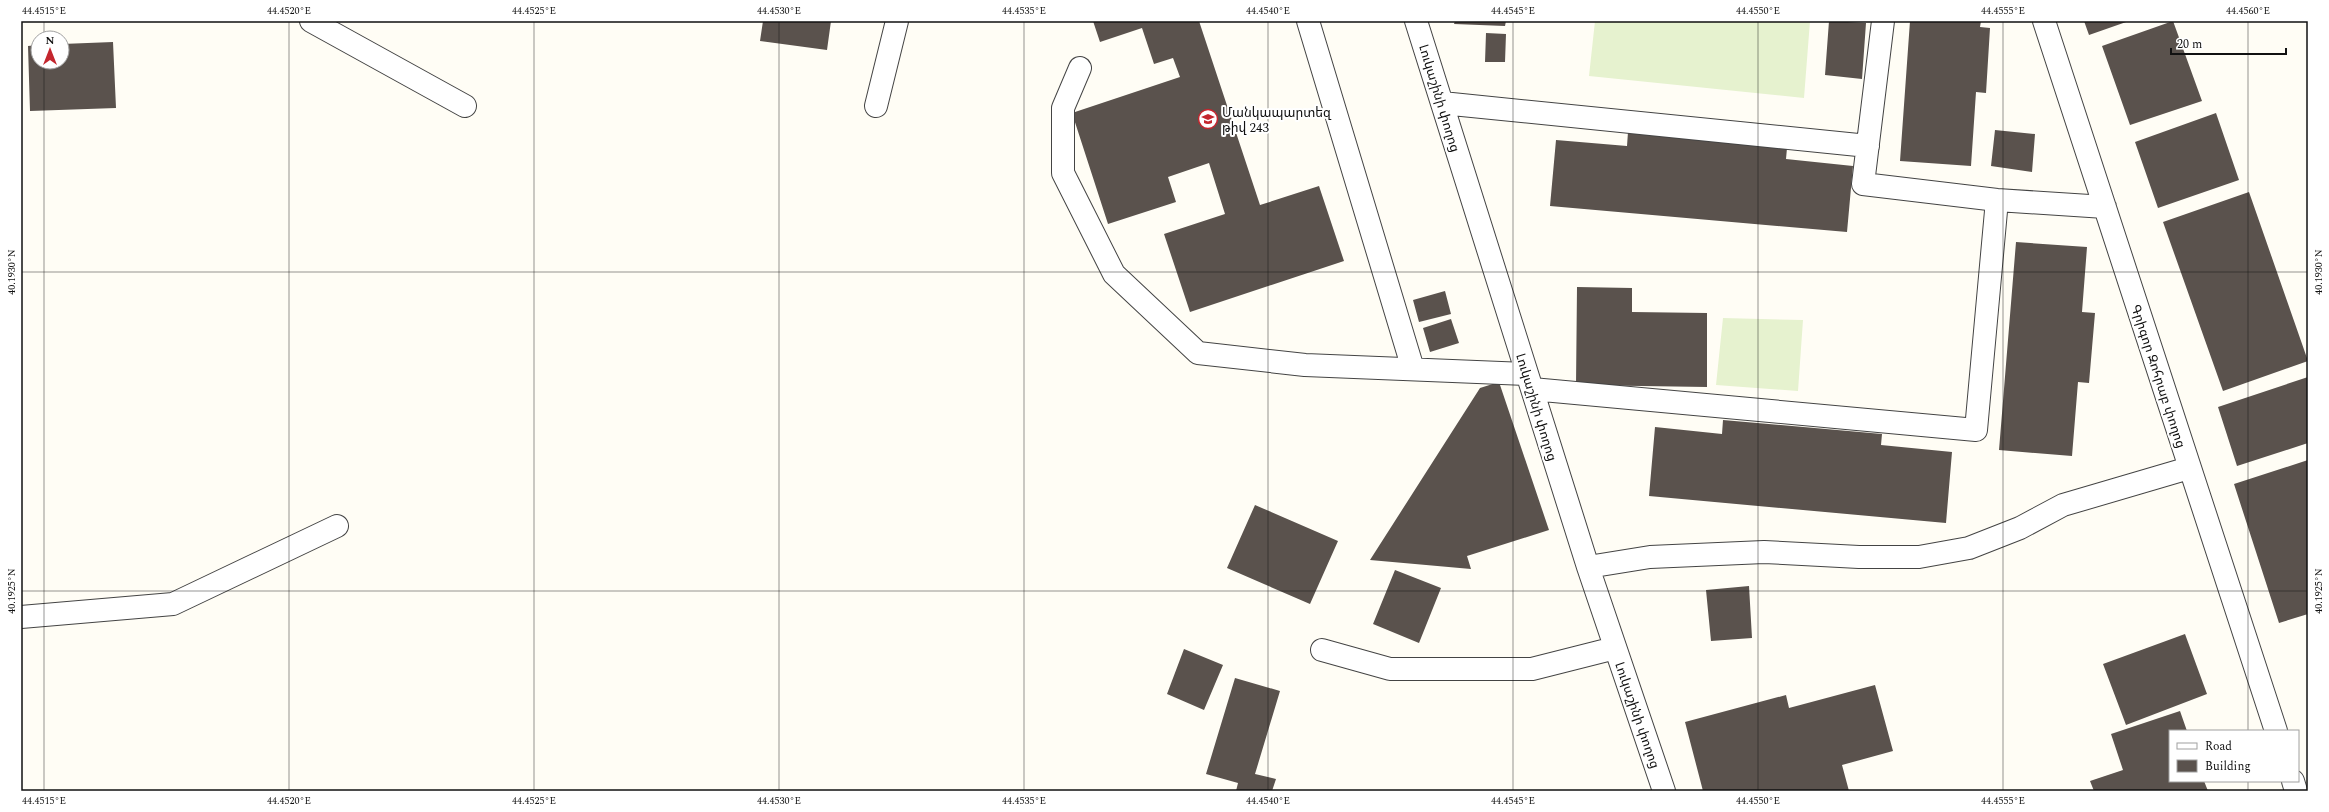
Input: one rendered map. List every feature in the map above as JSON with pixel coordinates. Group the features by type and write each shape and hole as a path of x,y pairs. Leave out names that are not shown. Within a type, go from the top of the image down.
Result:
{"street":[{"path":"311,21 465,106"},
{"path":"876,106 897,21"},
{"path":"1308,21 1413,369"},
{"name":"Լուկաշինի փողոց","path":"1416,21 1588,567 1664,791"},
{"path":"1883,21 1863,184 1997,200 2105,207"},
{"name":"Գրիգոր Զոհրաբ փողոց","path":"2044,21 2188,468 2276,730"},
{"path":"1080,68 1063,108 1063,173 1114,274 1198,353 1305,365 1413,369 1976,430 1997,200"},
{"path":"1442,103 1868,146"},
{"path":"1588,567 1650,557 1764,552 1859,557 1919,557 1969,548 2020,528 2063,505 2188,468"},
{"path":"21,617 172,604 337,526"},
{"path":"1322,650 1390,670 1532,670 1615,648"}],"green space":[{"path":"1595,21 1810,21 1804,98 1589,76"},
{"path":"1723,318 1803,320 1798,391 1716,385"}],"building":[{"path":"763,21 831,21 827,50 760,41"},
{"path":"1093,21 1199,21 1260,205 1319,186 1344,261 1190,312 1164,234 1225,214 1209,163 1168,177 1176,202 1108,224 1072,113 1180,77 1173,58 1154,64 1142,28 1100,42"},
{"path":"1455,21 1506,21 1505,26 1454,24"},
{"path":"1829,21 1866,23 1862,79 1825,75"},
{"path":"1910,21 1981,21 1980,27 1990,28 1986,93 1976,92 1971,166 1900,161"},
{"path":"2084,21 2129,21 2089,35"},
{"path":"2173,21 2202,101 2130,125 2102,46"},
{"path":"1486,33 1506,34 1505,62 1485,62"},
{"path":"113,42 116,108 30,111 28,46 30,46 30,70 70,70 70,44"},
{"path":"2216,113 2239,180 2158,208 2135,142"},
{"path":"1995,130 2035,134 2032,172 1991,166"},
{"path":"1628,132 1787,148 1786,159 1853,166 1847,232 1550,206 1556,140 1627,146"},
{"path":"2249,192 2308,361 2223,391 2163,222"},
{"path":"2016,242 2087,247 2082,312 2095,313 2089,383 2078,382 2072,456 1999,450"},
{"path":"1577,287 1632,288 1632,312 1707,313 1707,387 1576,385"},
{"path":"1445,291 1451,314 1419,322 1413,300"},
{"path":"1451,319 1459,343 1430,352 1423,328"},
{"path":"2308,377 2308,443 2237,466 2218,407"},
{"path":"1499,382 1549,530 1467,556 1471,569 1370,560 1480,388"},
{"path":"1723,420 1882,434 1881,445 1952,452 1946,523 1649,496 1655,427 1722,434"},
{"path":"2308,460 2308,614 2279,623 2234,484"},
{"path":"1255,505 1338,541 1310,604 1227,568"},
{"path":"1395,570 1441,588 1419,643 1373,624"},
{"path":"1749,586 1752,638 1711,641 1706,590"},
{"path":"2185,634 2207,694 2126,725 2103,664"},
{"path":"1184,649 1223,665 1204,710 1167,694"},
{"path":"1235,678 1280,691 1255,774 1276,779 1272,791 1236,791 1238,783 1206,774"},
{"path":"1875,685 1893,751 1842,765 1849,791 1703,791 1685,722 1786,695 1789,708"},
{"path":"2180,711 2187,730 2169,730 2169,782 2204,782 2208,791 2094,791 2090,781 2123,770 2111,734"}],"place":[{"name":"Մանկապարտեզ թիվ 243","path":"1208,119"}]}
